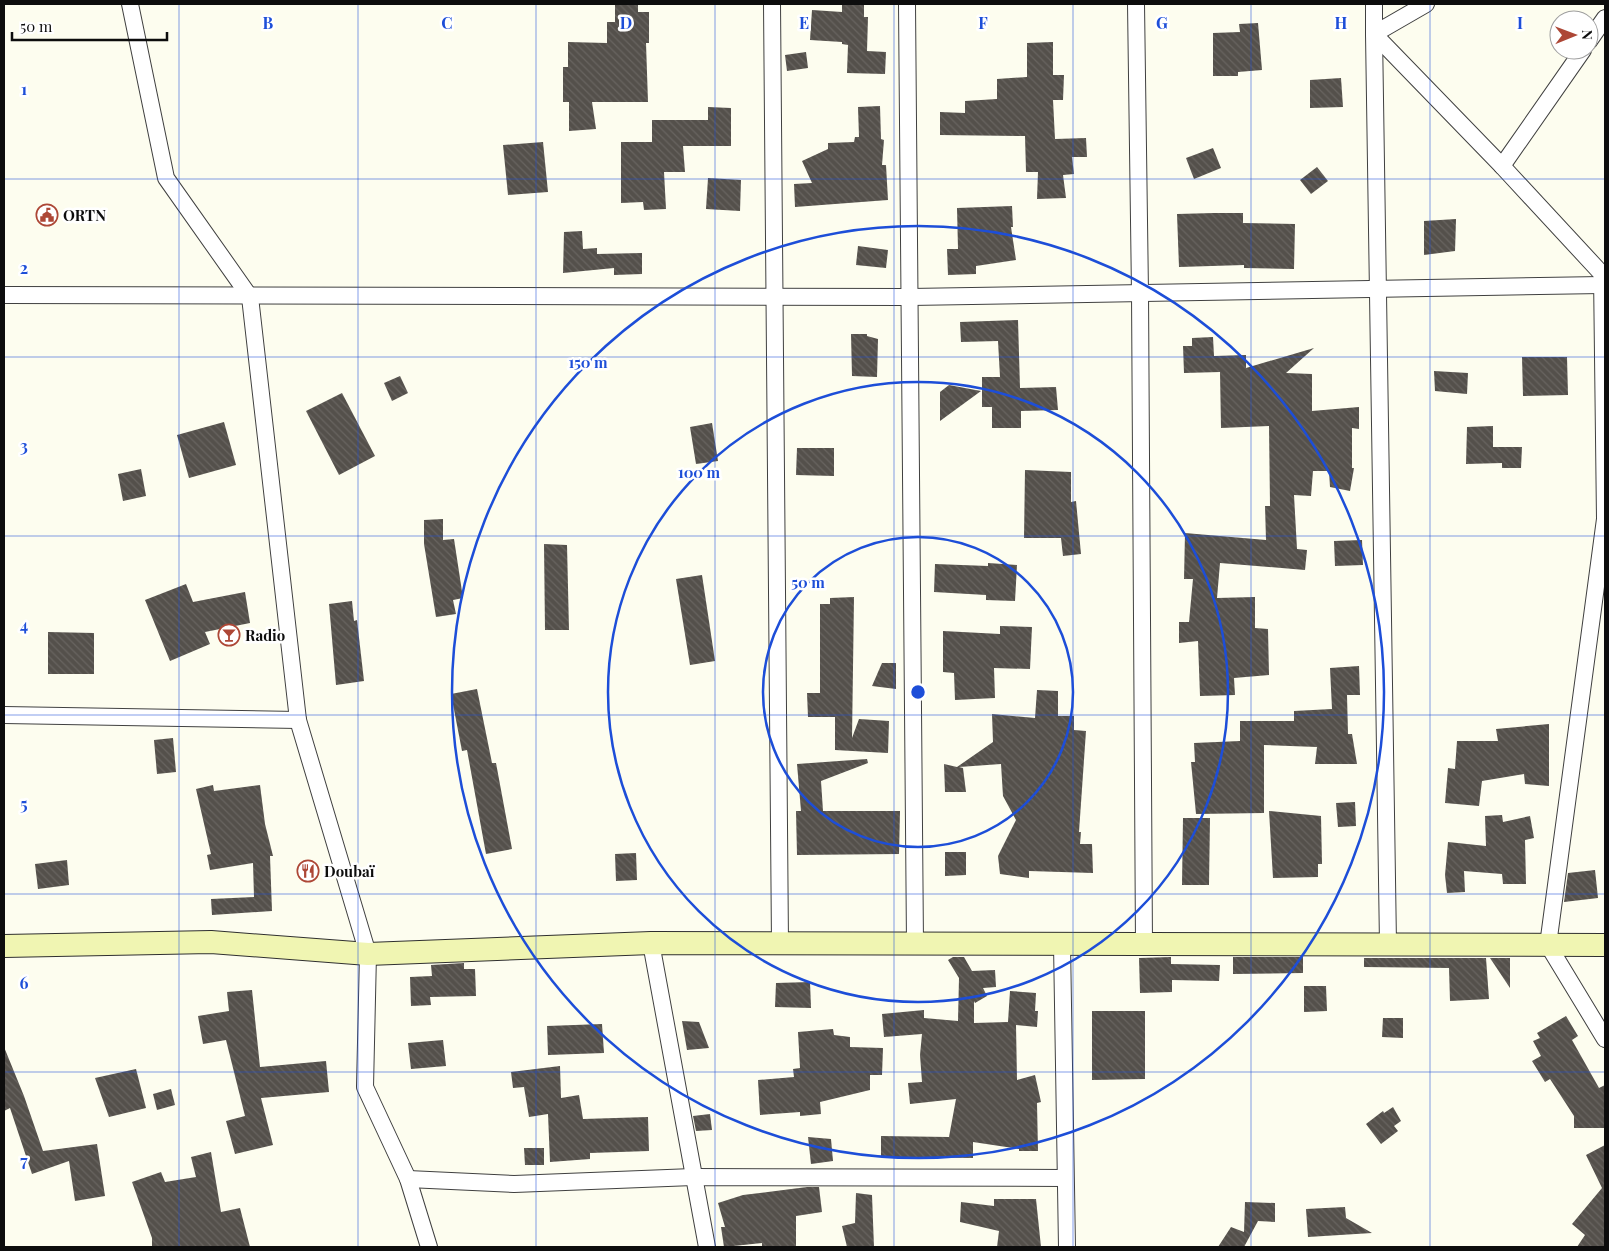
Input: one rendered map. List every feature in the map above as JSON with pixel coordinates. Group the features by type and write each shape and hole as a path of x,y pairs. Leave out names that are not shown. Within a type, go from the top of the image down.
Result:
{"street":[{"path":"772,4 780,944"},
{"path":"908,4 915,944"},
{"path":"1136,4 1140,293 1144,944"},
{"path":"1374,4 1376,288 1388,944"},
{"path":"1374,34 1426,4"},
{"path":"136,8 166,178 250,297 298,720 368,954 365,1086 408,1179 429,1247"},
{"path":"1374,34 1502,166 1603,277 1605,519 1548,945 1605,1039"},
{"path":"1502,166 1576,60"},
{"path":"4,295 910,297 1376,288 1603,277"},
{"path":"4,715 298,720"},
{"path":"4,946 211,942 368,954 651,943 1605,945"},
{"path":"651,943 707,1247"},
{"path":"1062,944 1067,1247"},
{"path":"408,1179 514,1184 693,1177 1065,1178"}],"building":[{"path":"615,4 638,4 638,12 649,12 649,43 646,43 648,102 592,102 596,129 569,131 569,102 563,102 563,67 568,67 568,42 607,43 607,22 615,22"},
{"path":"842,4 864,4 864,17 868,17 867,51 886,52 885,74 847,73 848,45 842,44 842,42 810,40 812,10 842,12"},
{"path":"1258,23 1262,70 1238,72 1238,76 1213,76 1213,33 1240,32 1239,24"},
{"path":"1053,42 1053,75 1064,75 1063,100 1053,100 1055,139 1086,138 1087,157 1072,157 1074,174 1063,175 1066,198 1037,199 1038,172 1026,172 1025,136 940,135 940,112 965,113 965,101 997,99 997,79 1027,77 1027,43"},
{"path":"806,52 808,68 787,71 785,55"},
{"path":"1341,78 1343,107 1310,108 1310,80"},
{"path":"880,106 881,139 884,140 882,165 886,165 888,200 795,207 794,184 812,183 802,161 828,149 828,143 854,142 855,137 859,137 858,107"},
{"path":"708,107 731,108 731,146 683,146 685,172 664,172 666,209 644,210 643,202 621,203 621,142 652,142 652,120 708,120"},
{"path":"543,142 548,192 508,195 503,145"},
{"path":"1213,148 1221,168 1194,179 1186,158"},
{"path":"1317,167 1328,181 1311,194 1300,180"},
{"path":"708,178 741,180 740,211 706,209"},
{"path":"1012,206 1013,227 1011,227 1016,260 976,266 976,274 948,275 947,249 958,249 957,208"},
{"path":"1243,213 1243,223 1295,224 1294,269 1244,268 1244,265 1179,267 1177,214"},
{"path":"1456,219 1455,251 1424,255 1424,221"},
{"path":"582,231 583,249 597,248 597,254 642,253 642,274 614,275 614,268 563,273 564,232"},
{"path":"858,246 888,250 886,268 856,265"},
{"path":"1018,320 1020,388 1056,387 1058,410 1021,411 1021,428 992,428 992,407 982,407 982,377 1000,377 998,341 961,342 960,322"},
{"path":"851,334 867,334 867,336 878,339 877,377 852,376"},
{"path":"1213,337 1214,356 1246,355 1246,368 1314,348 1286,373 1312,374 1312,411 1359,407 1359,429 1352,428 1352,468 1354,468 1350,491 1330,487 1329,471 1313,471 1311,496 1294,495 1297,549 1307,550 1305,570 1220,563 1217,598 1255,597 1255,628 1268,629 1269,675 1234,678 1235,695 1200,696 1198,641 1179,643 1179,622 1189,622 1193,579 1184,579 1185,533 1266,540 1265,506 1270,506 1269,426 1221,428 1220,372 1184,373 1183,346 1192,346 1192,338"},
{"path":"1522,357 1567,357 1568,395 1523,396"},
{"path":"1434,371 1468,373 1467,394 1435,391"},
{"path":"400,376 408,393 392,401 384,383"},
{"path":"949,385 981,391 940,421 940,392"},
{"path":"342,393 375,456 339,475 306,411"},
{"path":"224,422 236,465 189,478 177,435"},
{"path":"712,423 718,461 696,464 690,427"},
{"path":"1493,426 1493,447 1522,447 1521,468 1502,468 1502,463 1466,464 1467,427"},
{"path":"797,448 834,448 834,476 796,475"},
{"path":"141,469 146,496 123,501 118,474"},
{"path":"1025,470 1071,472 1071,502 1076,501 1081,554 1063,556 1061,538 1024,538"},
{"path":"443,519 443,540 454,539 463,598 453,600 456,614 436,617 424,544 424,520"},
{"path":"1362,540 1363,565 1335,566 1334,541"},
{"path":"544,544 567,545 569,630 545,630"},
{"path":"988,563 1017,565 1015,601 986,600 986,595 934,592 935,564 988,566"},
{"path":"702,575 715,661 690,665 676,579"},
{"path":"186,584 193,602 245,592 250,623 205,632 210,644 170,661 145,600"},
{"path":"854,597 852,738 859,719 889,721 888,753 835,750 835,717 808,717 807,693 820,693 820,604 830,604 830,598"},
{"path":"352,601 354,621 357,620 364,681 336,685 329,604"},
{"path":"1000,626 1032,627 1030,669 994,668 995,698 955,700 954,673 943,672 943,631 1000,634"},
{"path":"48,632 94,633 94,674 48,674"},
{"path":"882,663 896,663 896,689 872,686"},
{"path":"1359,666 1360,695 1347,695 1348,734 1352,734 1357,764 1315,764 1317,747 1264,745 1264,813 1196,814 1191,762 1195,762 1194,743 1240,741 1240,721 1294,721 1294,711 1332,709 1330,668"},
{"path":"477,689 492,763 496,763 512,849 486,854 467,750 462,751 451,694"},
{"path":"1037,690 1058,691 1058,716 1074,716 1074,730 1086,731 1079,832 1081,832 1080,844 1092,844 1093,873 1029,871 1029,878 1000,874 998,856 1016,820 1003,796 1001,764 959,767 963,768 966,792 945,792 944,764 957,767 993,742 992,714 1035,718"},
{"path":"1549,724 1549,786 1525,784 1524,774 1482,781 1479,806 1445,803 1448,768 1455,769 1457,741 1498,741 1496,729"},
{"path":"173,738 176,772 157,774 154,740"},
{"path":"867,759 868,763 821,781 823,811 900,811 899,854 797,855 796,811 801,811 797,764"},
{"path":"213,785 214,791 260,785 265,824 273,856 270,856 272,911 212,915 211,899 254,897 253,863 210,870 207,855 211,854 196,789"},
{"path":"1355,802 1356,826 1338,827 1336,803"},
{"path":"1269,811 1321,816 1322,864 1318,864 1318,877 1273,878"},
{"path":"1502,815 1503,822 1530,816 1534,838 1525,840 1526,884 1503,884 1502,874 1464,871 1465,892 1447,893 1445,875 1448,842 1486,846 1485,816"},
{"path":"1183,818 1210,818 1209,885 1182,885"},
{"path":"945,852 966,852 966,875 945,876"},
{"path":"636,853 637,880 616,881 615,854"},
{"path":"67,860 69,885 38,889 35,864"},
{"path":"1595,870 1598,898 1564,902 1568,873"},
{"path":"953,957 964,957 972,971 995,970 996,987 983,988 987,996 975,1003 974,1001 974,1023 1008,1022 1010,991 1036,993 1035,1011 1038,1011 1037,1027 1016,1025 1017,1080 1035,1075 1041,1102 1037,1103 1038,1151 1019,1151 1019,1149 973,1142 973,1158 881,1157 881,1136 949,1137 956,1099 910,1104 908,1083 922,1082 920,1055 922,1034 884,1037 882,1014 924,1010 924,1018 958,1021 959,978 948,960"},
{"path":"1171,957 1171,964 1220,965 1219,981 1172,980 1172,992 1140,993 1139,958"},
{"path":"1233,957 1303,957 1303,973 1233,974"},
{"path":"1364,958 1486,958 1489,999 1450,1001 1449,968 1364,967"},
{"path":"1490,958 1510,958 1510,988"},
{"path":"464,963 464,969 475,969 476,996 430,997 431,1005 411,1006 410,977 432,976 431,965"},
{"path":"810,982 811,1008 775,1007 776,983"},
{"path":"1304,986 1326,986 1327,1011 1304,1012"},
{"path":"252,990 260,1067 326,1061 329,1092 261,1098 273,1145 235,1154 226,1121 245,1116 226,1040 203,1044 198,1016 229,1011 227,992"},
{"path":"1092,1011 1145,1011 1145,1079 1092,1080"},
{"path":"1566,1016 1578,1036 1572,1040 1599,1088 1605,1085 1605,1128 1574,1128 1574,1116 1550,1079 1545,1082 1532,1061 1541,1056 1533,1041 1540,1038 1537,1033"},
{"path":"1383,1018 1403,1018 1403,1038 1382,1037"},
{"path":"682,1021 699,1022 709,1048 687,1050"},
{"path":"602,1024 604,1053 548,1055 547,1026"},
{"path":"833,1029 834,1035 850,1037 850,1047 883,1048 882,1075 870,1075 870,1090 820,1102 821,1114 800,1116 800,1112 760,1115 758,1080 794,1077 793,1069 800,1068 798,1032"},
{"path":"443,1040 446,1066 411,1069 408,1043"},
{"path":"4,1047 24,1096 43,1151 97,1144 105,1196 75,1201 69,1161 32,1174 10,1108 4,1111"},
{"path":"560,1066 561,1098 579,1095 583,1119 648,1117 649,1151 590,1153 590,1159 550,1162 548,1114 529,1117 524,1087 513,1088 511,1072"},
{"path":"136,1069 146,1108 109,1117 95,1078"},
{"path":"171,1089 175,1105 157,1110 153,1094"},
{"path":"1393,1107 1401,1121 1394,1126 1398,1131 1381,1144 1366,1124 1383,1111 1384,1113"},
{"path":"710,1114 712,1130 696,1131 693,1116"},
{"path":"808,1137 831,1139 833,1161 811,1164"},
{"path":"1605,1145 1605,1247 1577,1247 1585,1235 1572,1224 1602,1188 1586,1155"},
{"path":"524,1148 544,1148 544,1165 525,1165"},
{"path":"211,1152 221,1212 240,1208 250,1247 152,1247 152,1238 132,1182 161,1172 165,1182 196,1177 191,1157"},
{"path":"819,1187 822,1212 796,1216 796,1247 762,1247 762,1243 724,1247 721,1227 725,1227 718,1203 743,1195"},
{"path":"856,1193 872,1195 874,1247 847,1247 842,1226 855,1223"},
{"path":"994,1199 1036,1199 1041,1247 997,1247 999,1231 960,1222 961,1202 994,1206"},
{"path":"1245,1202 1275,1203 1275,1222 1258,1221 1244,1247 1218,1247 1231,1227 1244,1232"},
{"path":"1345,1207 1346,1218 1372,1233 1308,1237 1306,1209"}],"place":[{"name":"ORTN","path":"47,215"},
{"name":"Radio","path":"229,635"},
{"name":"Doubaï","path":"308,871"}]}
